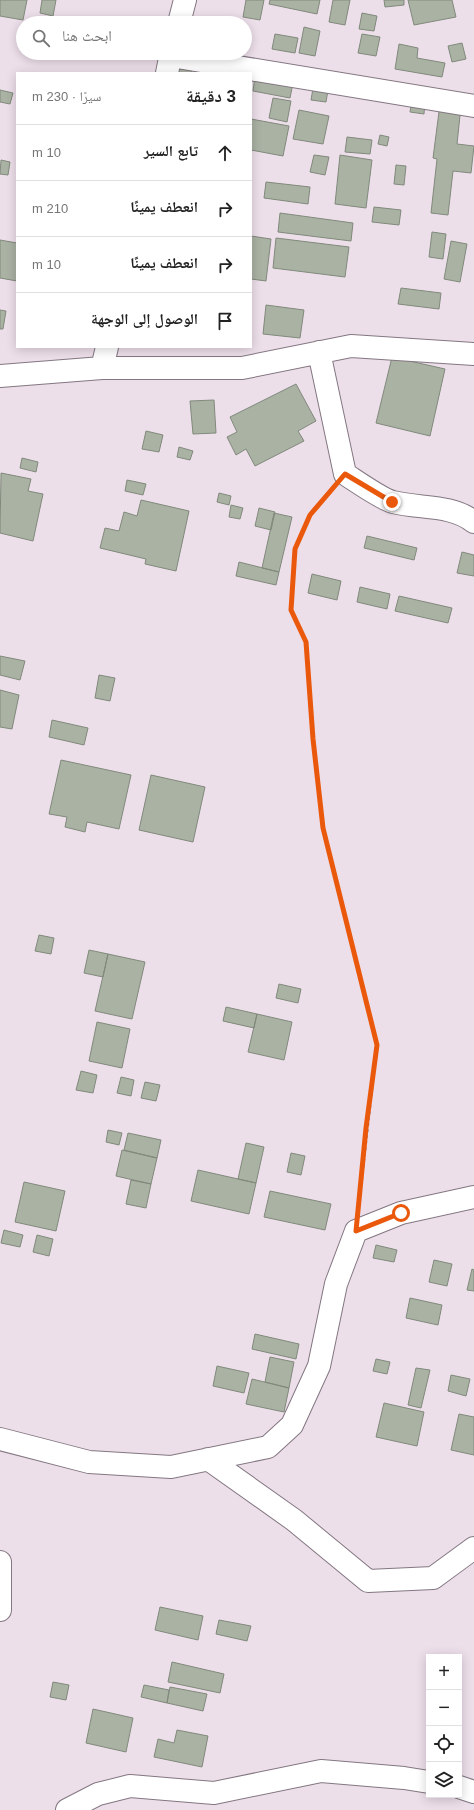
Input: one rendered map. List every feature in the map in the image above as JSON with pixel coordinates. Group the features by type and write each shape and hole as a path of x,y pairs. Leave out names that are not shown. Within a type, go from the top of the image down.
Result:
{"street":[{"path":"181,16 185,0"},
{"path":"170,60 249,72"},
{"path":"252,72 474,106"},
{"path":"0,376 102,368 242,368 350,346 474,354"},
{"path":"102,368 107,348"},
{"path":"319,352 345,474 392,502 438,508 465,514 474,522"},
{"path":"0,1439 89,1462 171,1467 268,1447 292,1426 319,1366 336,1284 356,1231 401,1213 474,1197"},
{"path":"208,1459 294,1520 368,1581 433,1578 474,1548"},
{"path":"0,1562 0,1610"},
{"path":"67,1810 98,1794 130,1786 214,1793 321,1771 404,1778 426,1782"},
{"path":"462,1789 474,1792"}],"path":[{"path":"345,474 310,515 295,549 291,610 306,642 313,739 323,828 377,1045 366,1128 356,1231"}],"building":[{"path":"0,0 27,0 24,16 16,16 16,19 0,16"},
{"path":"42,0 56,0 53,16 40,13"},
{"path":"246,0 264,0 260,20 252,19 252,16 243,16"},
{"path":"270,0 320,0 317,14 269,4"},
{"path":"333,0 350,0 345,25 329,22"},
{"path":"384,0 404,0 404,5 385,7"},
{"path":"408,0 452,0 456,17 414,25"},
{"path":"362,13 377,16 374,31 359,29"},
{"path":"304,27 320,31 315,56 299,53"},
{"path":"275,34 298,38 295,53 272,49"},
{"path":"362,34 380,37 376,56 358,53"},
{"path":"462,43 466,59 452,62 448,46"},
{"path":"399,44 418,48 417,58 445,63 442,77 395,69"},
{"path":"179,61 193,64 191,72 177,72"},
{"path":"255,76 293,83 290,98 253,91"},
{"path":"314,82 329,84 326,102 311,100"},
{"path":"0,90 13,93 10,104 0,102"},
{"path":"273,98 291,101 287,122 269,118"},
{"path":"412,100 425,101 424,114 410,112"},
{"path":"440,104 461,106 457,144 474,146 471,173 453,171 448,215 431,213 437,159 433,158"},
{"path":"299,110 329,116 323,144 293,139"},
{"path":"252,119 289,126 283,156 252,150"},
{"path":"380,135 389,137 387,146 378,144"},
{"path":"347,137 372,140 370,154 345,152"},
{"path":"314,155 329,157 325,175 310,172"},
{"path":"340,155 372,160 366,208 335,204"},
{"path":"1,160 10,162 8,175 0,174"},
{"path":"396,165 406,166 404,185 394,184"},
{"path":"266,182 310,187 308,204 264,198"},
{"path":"374,207 401,210 399,225 372,222"},
{"path":"280,213 353,223 351,241 278,232"},
{"path":"432,232 446,234 443,259 429,257"},
{"path":"252,236 271,239 266,281 252,279"},
{"path":"276,238 349,247 345,277 273,268"},
{"path":"0,240 16,243 16,281 0,278"},
{"path":"451,241 467,244 460,282 444,279"},
{"path":"401,288 441,293 439,309 398,304"},
{"path":"266,305 304,310 300,338 263,334"},
{"path":"0,310 6,311 3,329 0,329"},
{"path":"392,357 445,369 430,436 376,423"},
{"path":"296,384 316,421 298,431 304,441 255,466 246,449 236,455 227,437 237,432 230,417"},
{"path":"214,400 216,433 193,434 190,401"},
{"path":"146,431 163,435 159,452 142,449"},
{"path":"179,447 193,451 190,460 177,457"},
{"path":"22,458 38,462 36,472 20,468"},
{"path":"1,473 31,479 28,491 43,494 33,541 0,533"},
{"path":"127,480 146,484 143,495 125,491"},
{"path":"219,493 231,496 229,505 217,502"},
{"path":"141,500 189,511 176,571 145,564 146,559 100,548 105,528 119,531 124,512 137,516"},
{"path":"231,505 243,508 240,519 229,517"},
{"path":"259,508 275,512 271,530 255,526"},
{"path":"274,513 292,517 279,572 262,568"},
{"path":"367,536 417,548 414,560 364,548"},
{"path":"462,552 474,555 474,576 457,573"},
{"path":"239,562 279,572 276,585 236,576"},
{"path":"312,574 341,581 337,600 308,593"},
{"path":"360,587 390,594 387,609 357,602"},
{"path":"399,596 452,608 448,623 395,611"},
{"path":"0,656 25,661 20,680 0,675"},
{"path":"99,675 115,678 110,701 95,698"},
{"path":"0,690 19,695 12,729 0,727"},
{"path":"52,720 88,728 84,745 49,737"},
{"path":"61,760 131,775 119,829 87,822 85,832 65,827 67,817 49,814"},
{"path":"151,775 205,787 193,842 139,830"},
{"path":"39,935 54,938 51,954 35,951"},
{"path":"89,950 108,954 103,977 84,973"},
{"path":"108,954 145,962 132,1019 95,1011"},
{"path":"279,984 301,989 298,1003 276,998"},
{"path":"226,1007 257,1014 254,1028 223,1021"},
{"path":"257,1014 292,1022 284,1060 248,1052"},
{"path":"97,1022 130,1029 122,1068 89,1061"},
{"path":"81,1071 97,1075 93,1093 76,1090"},
{"path":"121,1077 134,1080 131,1096 117,1093"},
{"path":"145,1082 160,1085 156,1101 141,1098"},
{"path":"108,1130 122,1133 119,1145 106,1142"},
{"path":"128,1133 161,1140 157,1158 124,1150"},
{"path":"246,1143 264,1147 256,1183 238,1179"},
{"path":"122,1150 157,1158 151,1184 116,1176"},
{"path":"291,1153 305,1156 301,1175 287,1172"},
{"path":"198,1170 256,1183 249,1214 191,1201"},
{"path":"131,1180 151,1184 146,1208 126,1204"},
{"path":"24,1182 65,1191 56,1231 15,1222"},
{"path":"270,1191 331,1204 325,1230 264,1217"},
{"path":"4,1230 23,1235 20,1247 1,1243"},
{"path":"37,1235 53,1239 49,1256 33,1252"},
{"path":"376,1245 397,1250 394,1262 373,1258"},
{"path":"434,1260 452,1264 447,1286 429,1282"},
{"path":"472,1269 474,1270 474,1291 467,1290"},
{"path":"410,1298 442,1305 438,1325 406,1318"},
{"path":"255,1334 299,1344 296,1359 252,1349"},
{"path":"270,1357 294,1362 289,1388 265,1382"},
{"path":"376,1359 390,1362 387,1374 373,1371"},
{"path":"217,1366 249,1373 244,1393 213,1386"},
{"path":"416,1368 430,1370 421,1408 408,1405"},
{"path":"451,1375 470,1379 466,1396 448,1391"},
{"path":"252,1379 289,1388 284,1412 246,1404"},
{"path":"384,1403 424,1412 417,1446 376,1437"},
{"path":"459,1414 474,1417 474,1455 451,1450"},
{"path":"160,1607 203,1616 198,1640 155,1630"},
{"path":"219,1620 251,1626 247,1641 216,1634"},
{"path":"172,1662 224,1674 220,1693 168,1682"},
{"path":"53,1682 69,1685 66,1700 50,1697"},
{"path":"144,1685 169,1690 167,1703 141,1697"},
{"path":"170,1687 207,1694 203,1711 167,1703"},
{"path":"93,1709 133,1718 126,1752 86,1743"},
{"path":"177,1730 208,1736 202,1767 154,1757 158,1739 174,1743"}],"route":[{"path":"392,502 345,474 310,515 295,549 291,610 306,642 313,739 323,828 377,1045 366,1128 356,1231 401,1213"}]}
